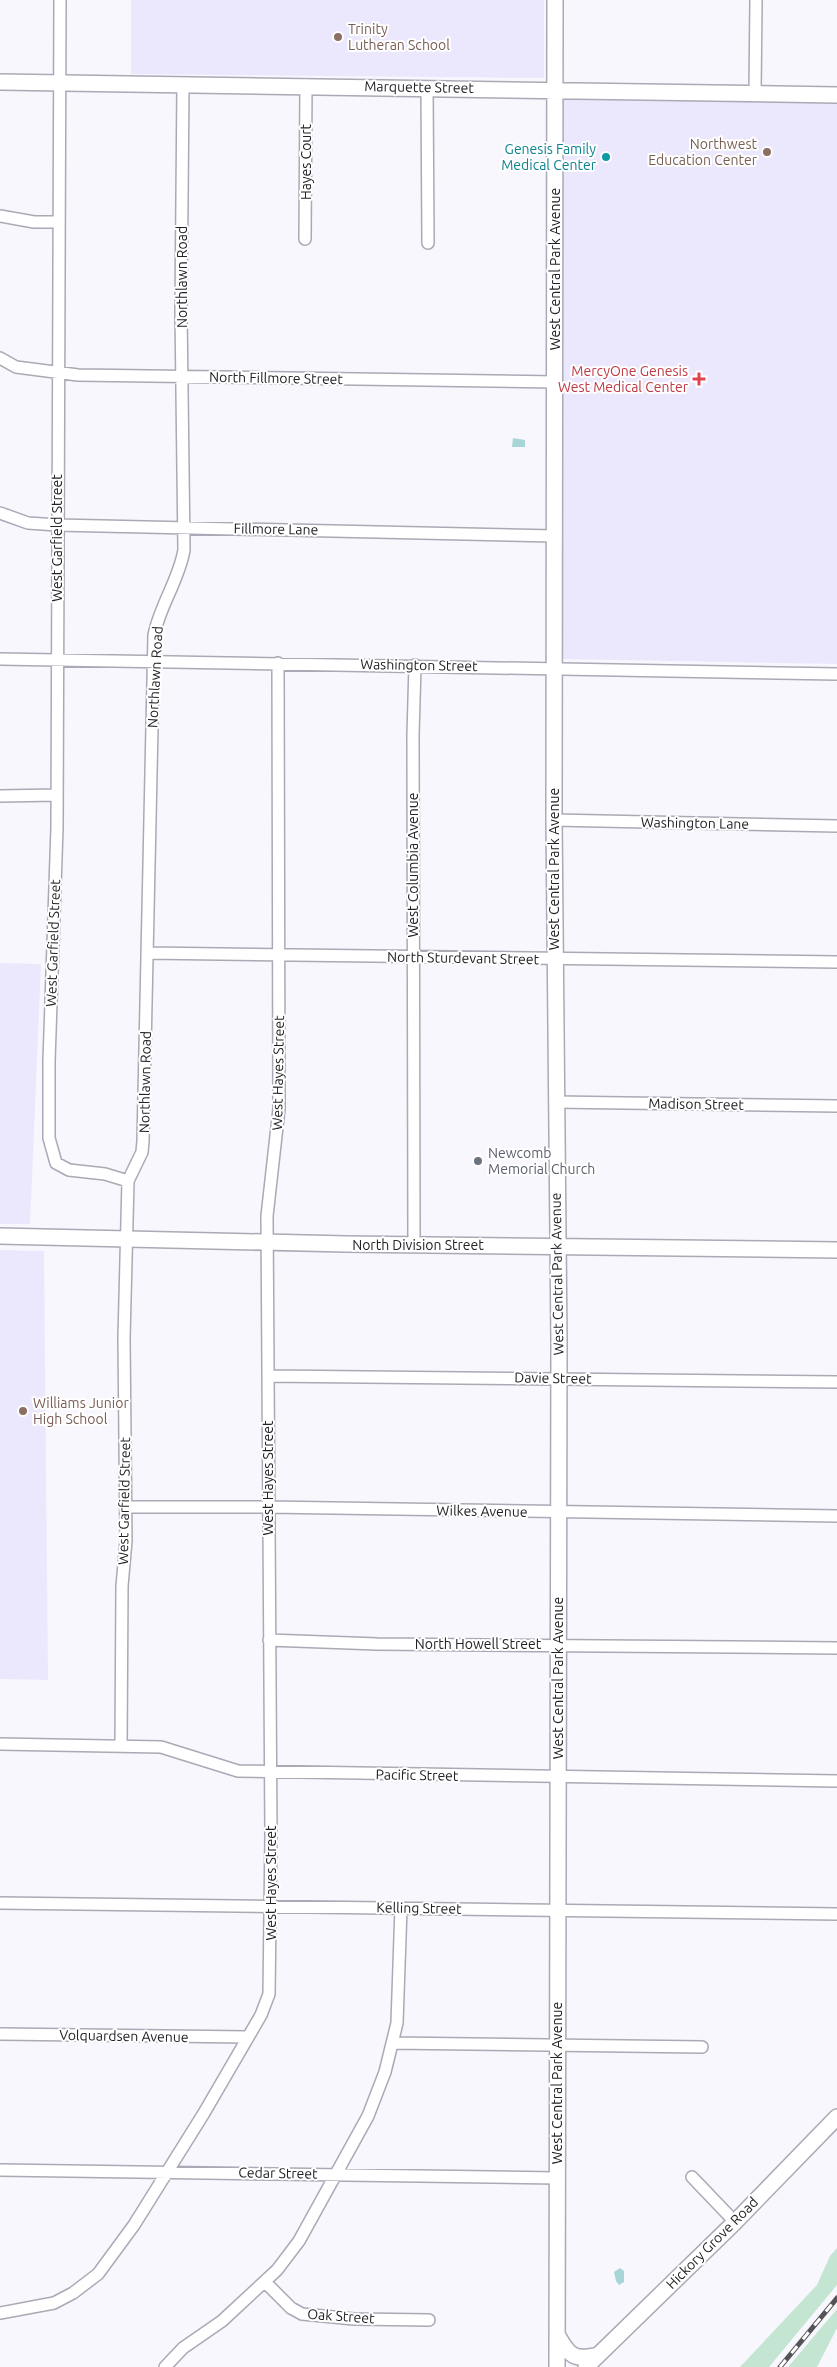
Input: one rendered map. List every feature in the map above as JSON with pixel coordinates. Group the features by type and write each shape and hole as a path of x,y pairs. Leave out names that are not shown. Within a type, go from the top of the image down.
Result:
{"main road":[{"name":"West Central Park Avenue","path":"555,0 554,959 558,1378 557,2367"},
{"name":"Marquette Street","path":"0,82 306,85 837,95"},
{"name":"North Division Street","path":"0,1236 414,1245 556,1245 837,1250"},
{"name":"Hickory Grove Road","path":"586,2367 735,2222 837,2117"},
{"path":"558,2336 570,2354 586,2358 598,2355"}],"street":[{"name":"West Garfield Street","path":"60,0 57,373 57,795 49,1061 49,1138 56,1163 70,1170 105,1174 128,1181 124,1338 126,1541 122,1586 121,1746"},
{"path":"755,93 756,0"},
{"name":"Northlawn Road","path":"128,1181 142,1152 143,1141 154,635 157,621 181,567 184,528 182,377 183,84"},
{"name":"Hayes Court","path":"305,239 306,85"},
{"path":"427,87 428,243"},
{"path":"0,216 34,222 58,222"},
{"name":"North Fillmore Street","path":"0,358 16,367 78,375 556,382"},
{"name":"Fillmore Lane","path":"0,513 28,523 57,525 555,536"},
{"name":"Washington Street","path":"0,659 554,667 837,674"},
{"name":"West Hayes Street","path":"0,2313 54,2303 72,2293 98,2274 167,2172 261,2015 269,1994 268,1242 270,1182 279,1109 278,663"},
{"name":"West Columbia Avenue","path":"414,1245 413,735 416,665"},
{"path":"0,796 57,795"},
{"name":"Washington Lane","path":"554,820 837,826"},
{"name":"North Sturdevant Street","path":"148,953 413,958 837,962"},
{"name":"Madison Street","path":"555,1102 837,1106"},
{"name":"Davie Street","path":"268,1376 837,1382"},
{"name":"Wilkes Avenue","path":"126,1507 268,1507 837,1516"},
{"name":"North Howell Street","path":"269,1640 377,1644 837,1648"},
{"name":"Pacific Street","path":"0,1744 161,1747 238,1771 837,1782"},
{"name":"Kelling Street","path":"0,1903 837,1914"},
{"path":"165,2367 183,2348 222,2321 264,2282 299,2241 368,2116 385,2072 397,2024 400,1908"},
{"name":"Volquardsen Avenue","path":"0,2034 248,2037"},
{"path":"392,2042 702,2047"},
{"name":"Cedar Street","path":"0,2170 337,2173 556,2178"},
{"path":"692,2176 735,2222"},
{"name":"Oak Street","path":"264,2282 291,2308 302,2314 354,2318 429,2320"}],"shaded area":[{"name":"Trinity Lutheran School","path":"131,0 544,0 544,78 131,74"},
{"name":"MercyOne Genesis West Medical Center","path":"559,96 837,100 837,664 561,659"},
{"path":"0,963 41,964 30,1224 0,1224"},
{"name":"Williams Junior High School","path":"0,1250 44,1251 48,1680 0,1679"}],"green space":[{"path":"837,2248 837,2285 769,2367 740,2367 817,2285 830,2256"},
{"path":"837,2309 837,2328 817,2367 788,2367"}],"water":[{"path":"513,438 525,440 525,447 512,447"},
{"path":"620,2268 624,2271 624,2282 619,2285 614,2272"}],"railway":[{"path":"780,2367 837,2298"}],"place":[{"name":"Trinity Lutheran School","path":"338,37"},
{"name":"Northwest Education Center","path":"767,152"},
{"name":"Genesis Family Medical Center","path":"606,157"},
{"name":"MercyOne Genesis West Medical Center","path":"699,379"},
{"name":"Newcomb Memorial Church","path":"478,1161"},
{"name":"Williams Junior High School","path":"23,1411"}]}
